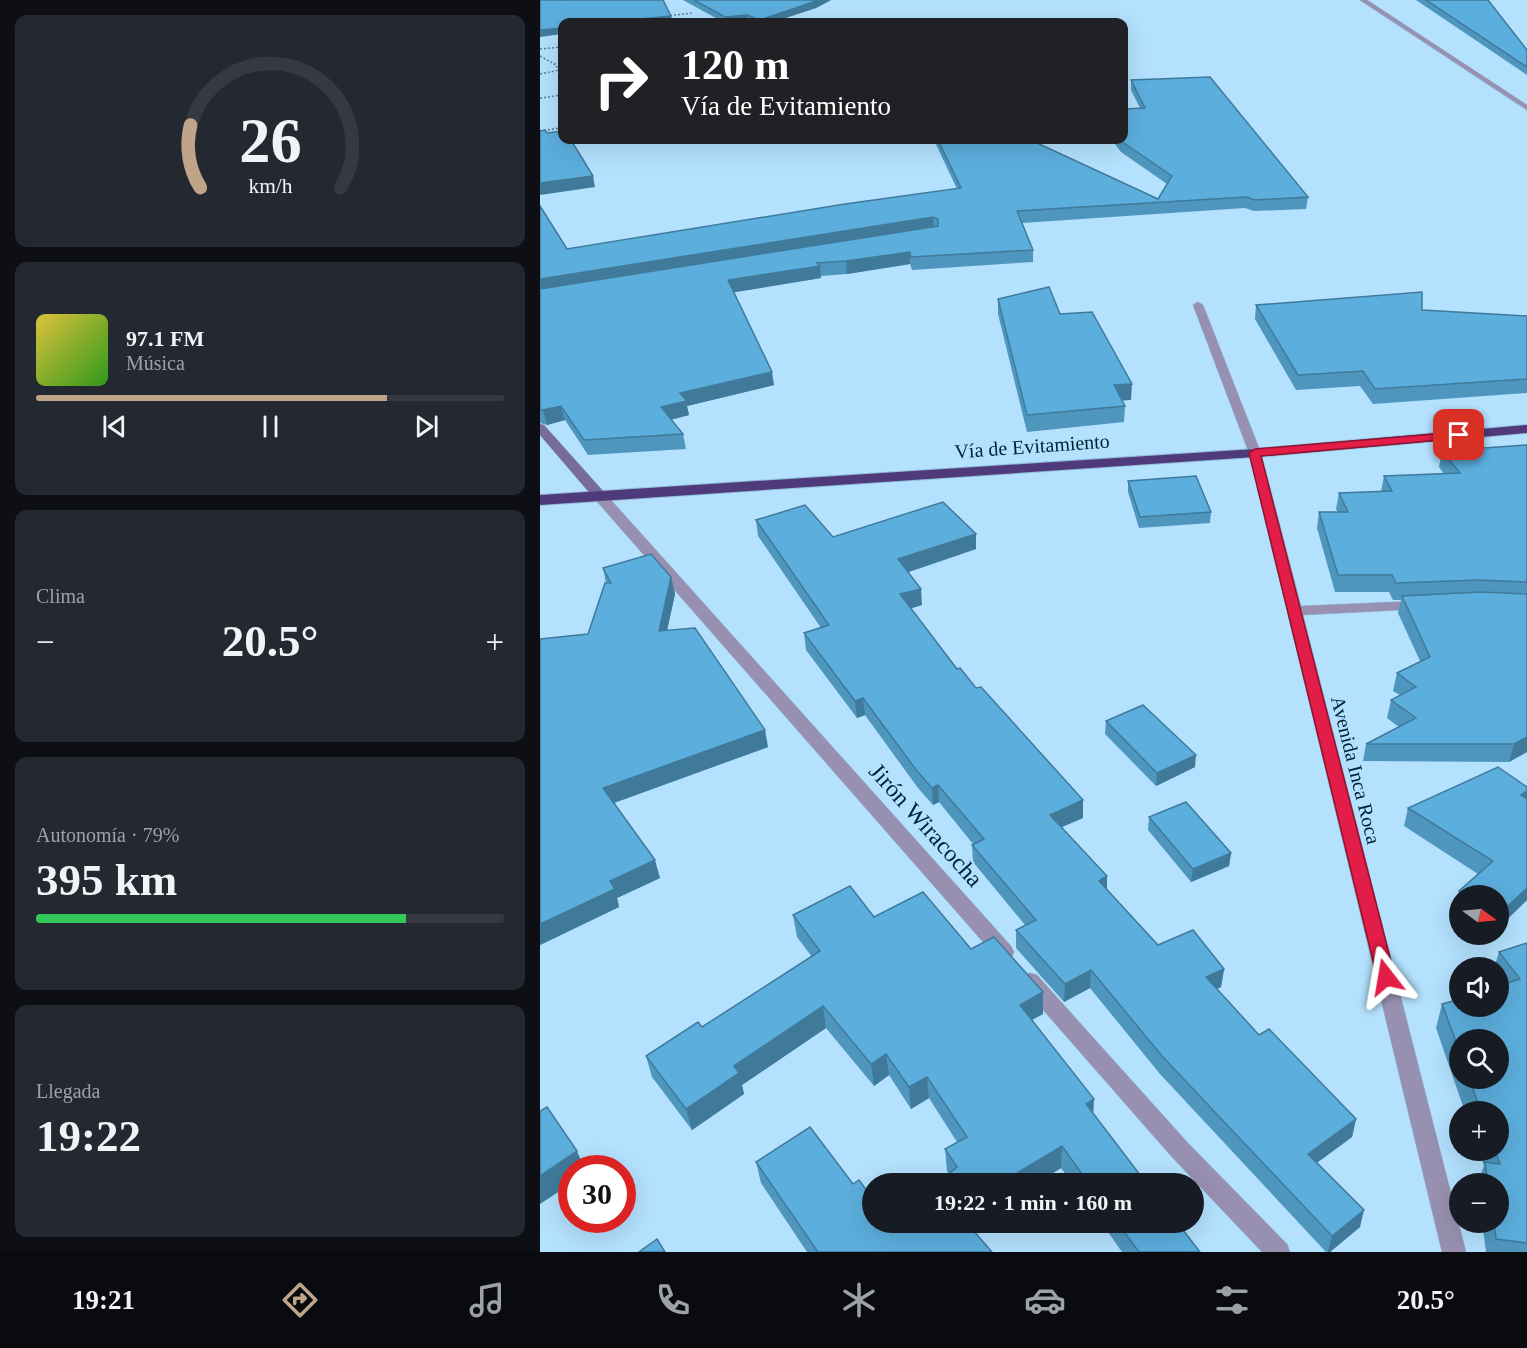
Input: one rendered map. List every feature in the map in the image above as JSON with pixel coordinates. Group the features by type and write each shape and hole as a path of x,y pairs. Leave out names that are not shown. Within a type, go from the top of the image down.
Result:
{"highway":[{"name":"Vía de Evitamiento","path":"540,500 598,494 1255,453 1527,429"}],"street":[{"path":"1363,0 1527,108"},
{"name":"Avenida Inca Roca","path":"1198,305 1255,453 1454,1252"},
{"name":"Jirón Wiracocha","path":"540,428 1179,1149 1278,1252"},
{"path":"1295,611 1431,605"}],"path":[{"path":"662,17 693,13"},
{"path":"540,49 558,47"},
{"path":"540,56 558,66"},
{"path":"554,64 558,64"},
{"path":"540,74 558,70"},
{"path":"540,98 558,96"},
{"path":"540,131 558,129"}],"building":[{"path":"540,0 663,0 671,16 558,18 558,28 540,30"},
{"path":"694,0 819,0 766,18 747,15 725,17"},
{"path":"1426,0 1488,0 1527,50 1527,67"},
{"path":"1210,77 1308,197 1255,200 1246,197 1017,211 1033,250 911,257 910,252 817,263 820,266 728,280 772,372 680,393 687,401 661,407 683,434 584,440 561,406 540,410 540,289 938,226 938,219 933,217 540,279 540,206 567,249 845,204 961,188 940,144 1039,144 1158,199 1172,176 1126,144 1128,144 1128,109 1145,108 1131,80"},
{"path":"540,131 558,132 558,144 573,144 593,176 540,183"},
{"path":"1049,287 1060,314 1092,312 1132,384 1114,385 1125,406 1027,415 998,299"},
{"path":"1422,292 1422,310 1527,316 1527,379 1375,389 1363,371 1298,375 1256,305"},
{"path":"1527,445 1527,582 1480,580 1396,583 1392,575 1338,575 1319,512 1348,512 1339,493 1392,491 1384,476 1460,473 1442,451"},
{"path":"1196,476 1211,512 1140,517 1128,481"},
{"path":"943,502 976,534 898,559 921,589 900,594 957,669 960,668 976,688 981,687 1083,800 1050,815 1107,876 1099,881 1158,945 1193,930 1224,969 1206,977 1259,1035 1269,1029 1356,1119 1308,1154 1364,1210 1332,1236 1162,1056 1091,970 1065,984 1016,930 1036,920 972,845 984,839 938,785 932,788 917,771 863,698 855,701 804,633 829,625 756,520 805,505 833,537"},
{"path":"651,554 671,577 659,631 695,628 765,730 603,788 655,860 610,881 615,889 540,924 540,639 588,634 605,583 611,583 603,568"},
{"path":"1480,592 1527,594 1527,737 1514,744 1366,744 1416,718 1391,700 1416,687 1397,673 1430,657 1402,596"},
{"path":"1143,705 1196,755 1157,773 1106,721"},
{"path":"1498,767 1527,787 1527,791 1521,795 1527,799 1527,888 1509,905 1509,885 1466,885 1493,861 1408,808"},
{"path":"1186,802 1231,853 1193,869 1149,817"},
{"path":"850,886 874,917 923,892 971,949 994,937 1043,992 1020,1005 1094,1099 1086,1104 1139,1173 1081,1173 1062,1146 1017,1173 950,1173 957,1167 945,1149 967,1137 927,1077 909,1087 886,1054 871,1064 823,1006 734,1066 739,1073 686,1109 646,1056 698,1022 702,1027 820,951 793,915"},
{"path":"1527,943 1527,1243 1496,1239 1495,1233 1509,1233 1509,1173 1486,1173 1485,1162 1500,1164 1499,1161 1509,1161 1509,1101 1477,1101 1473,1089 1509,1089 1509,1029 1451,1029 1442,1004 1449,1002 1449,1017 1509,1017 1509,982 1520,979 1509,965 1509,957 1503,957 1499,952"},
{"path":"547,1107 577,1151 571,1155 558,1155 558,1164 540,1176 540,1111"},
{"path":"810,1127 853,1184 859,1180 862,1184 862,1233 976,1233 992,1252 818,1252 756,1162"},
{"path":"1125,1233 1185,1233 1200,1252 1139,1252"},
{"path":"657,1239 665,1252 639,1252"}],"route":[{"path":"1386,977 1255,453 1459,435"}]}
